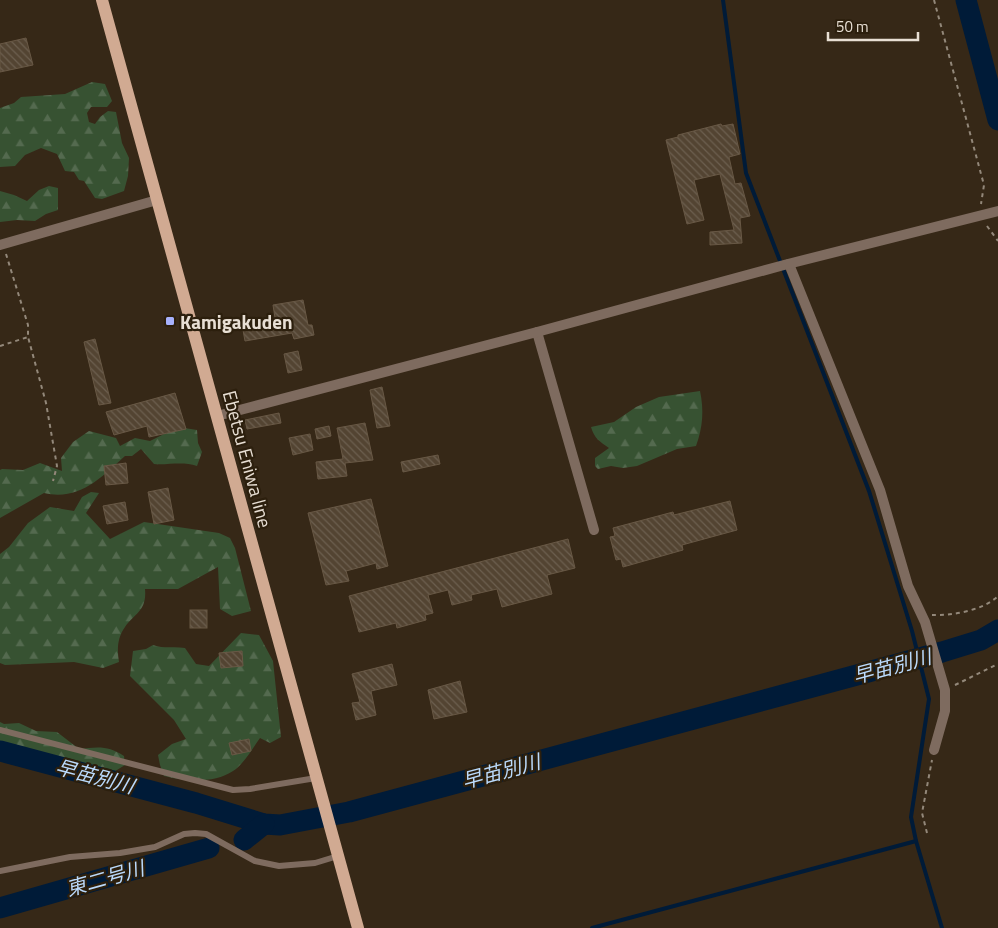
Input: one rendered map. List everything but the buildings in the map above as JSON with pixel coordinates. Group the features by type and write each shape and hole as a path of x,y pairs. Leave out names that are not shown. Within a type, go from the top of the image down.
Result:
{"main road":[{"name":"Ebetsu Eniwa line","path":"102,0 358,928"}],"street":[{"path":"1,245 157,200"},
{"path":"217,416 784,265 988,214"},
{"path":"784,265 880,490 908,586 923,618 944,687 945,711 934,750"},
{"path":"537,332 594,530"}],"lane":[{"path":"0,730 233,790 318,783"},
{"path":"0,871 70,857 120,853 155,847 184,834 196,833 206,834 255,861 279,866 315,862 336,851"}],"path":[{"path":"934,0 984,185 988,214 998,241"},
{"path":"1,245 28,325 28,337 46,403 57,466 53,481"},
{"path":"0,346 28,337"},
{"path":"923,618 948,616 991,603 998,596"},
{"path":"944,687 998,664"},
{"path":"927,832 922,813 934,750"}],"green space":[{"path":"92,82 105,84 112,101 107,107 91,107 87,113 89,122 95,124 108,111 116,112 122,143 129,158 128,176 124,191 102,199 95,198 84,181 79,180 74,172 65,171 57,154 41,148 25,155 15,166 0,167 0,108 14,103 21,97 65,94"},
{"path":"49,186 58,188 58,210 46,214 35,221 17,220 0,222 0,191 27,201 39,190"},
{"path":"700,391 702,419 696,446 677,449 637,466 623,468 611,466 598,469 595,466 595,458 609,448 598,439 591,427 614,422 636,407 659,397"},
{"path":"178,427 197,430 198,443 202,452 197,466 181,463 154,464 141,449 132,456 125,456 89,486 79,491 57,495 44,493 0,518 0,470 23,470 40,463 62,471 61,458 73,442 89,431 116,438 120,446 135,438 150,441"},
{"path":"91,492 99,493 86,513 110,539 144,522 219,533 230,538 235,548 251,611 232,616 220,609 218,567 178,589 145,589 144,602 140,611 120,635 119,662 103,668 74,662 5,665 0,663 0,554 9,547 28,523 50,507 74,511 82,497"},
{"path":"241,633 259,635 273,661 281,737 270,743 260,738 237,768 217,778 190,780 164,776 158,755 172,744 186,739 174,720 130,676 133,651 146,649 153,645 185,648 196,664 209,666"},
{"path":"0,722 4,724 19,723 36,731 57,732 79,749 97,747 113,750 124,756 125,765 96,783 0,758"}],"waterway":[{"path":"723,0 746,173 869,491 912,631 929,699 911,817 916,841 942,928"},
{"name":"早苗別川","path":"966,0 998,120"},
{"name":"早苗別川","path":"0,751 196,803 264,824 280,825 349,812 942,652 981,640 998,630"},
{"name":"東二号川","path":"244,840 264,824"},
{"path":"592,928 916,841"},
{"name":"東二号川","path":"0,908 209,848"}],"place":[{"name":"Kamigakuden","path":"170,321"}]}
